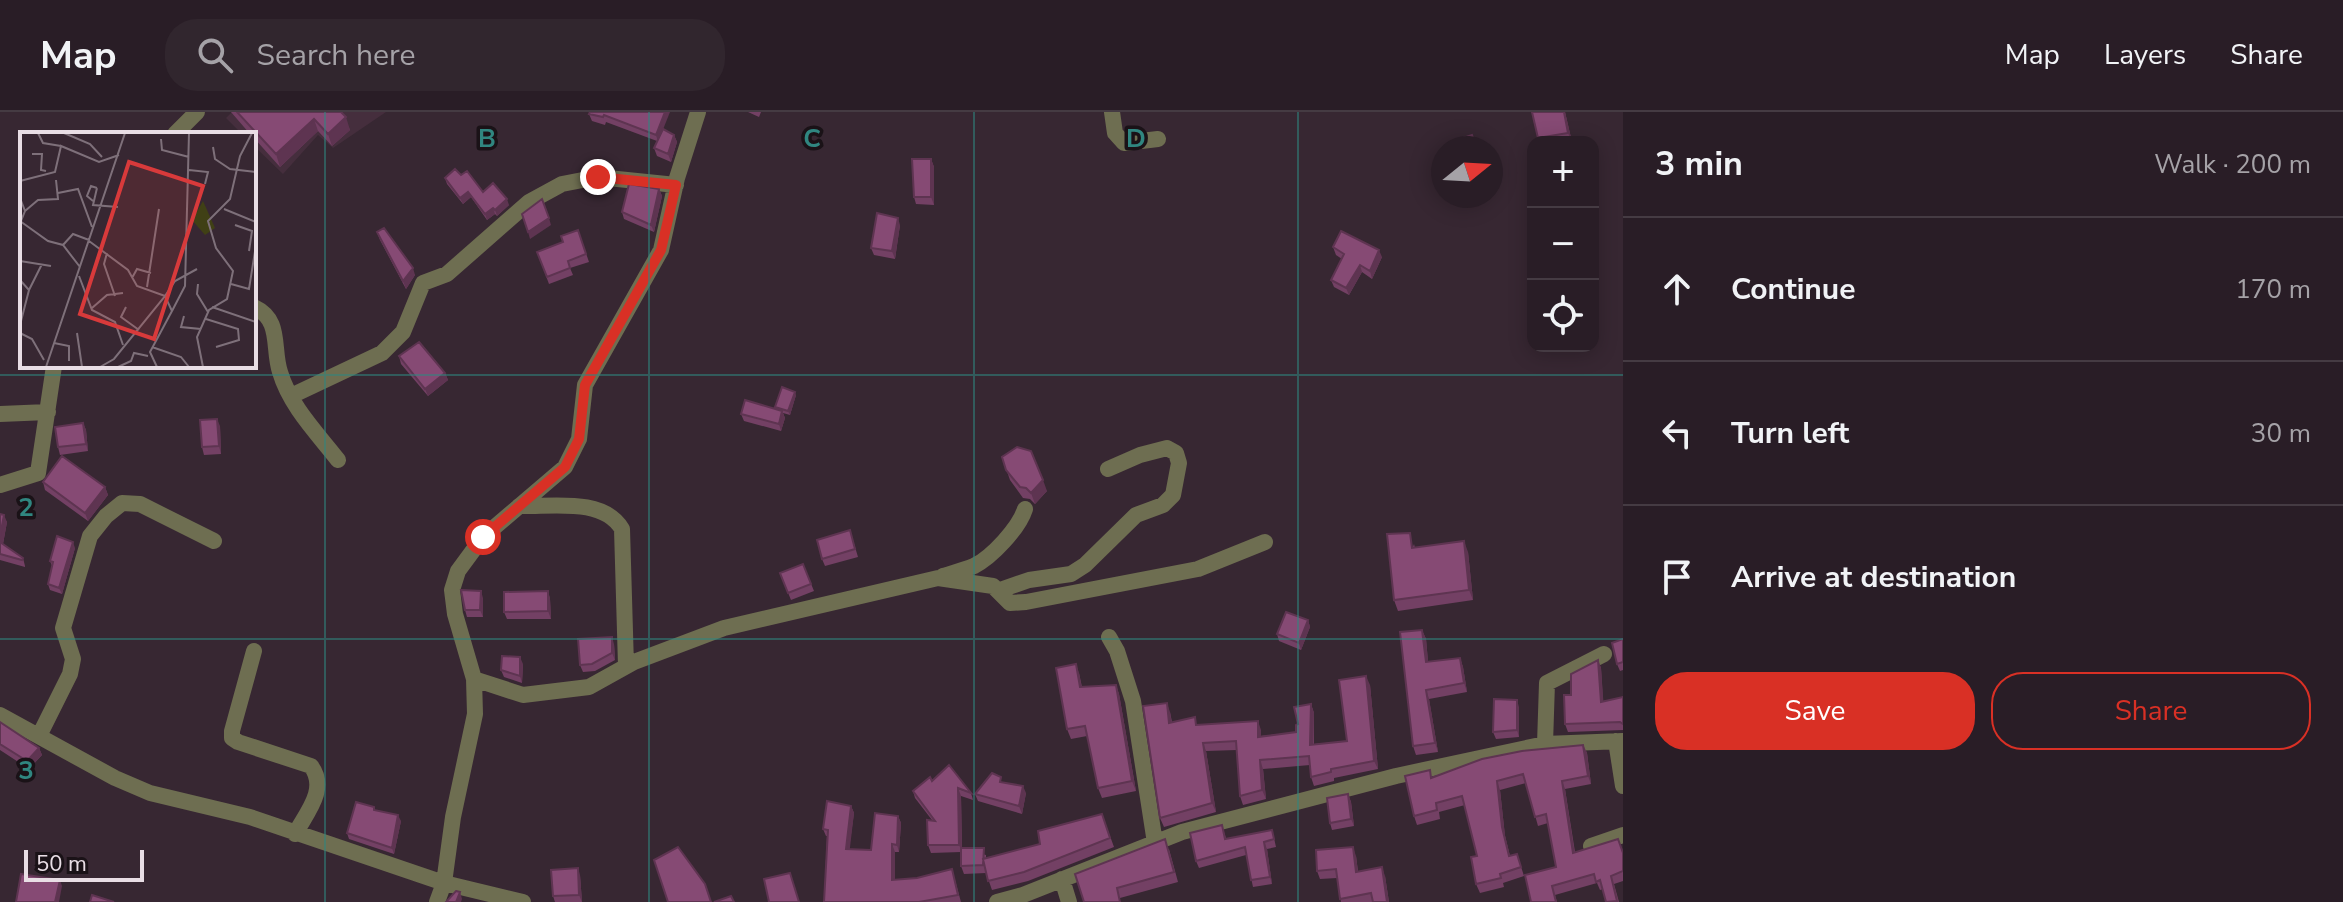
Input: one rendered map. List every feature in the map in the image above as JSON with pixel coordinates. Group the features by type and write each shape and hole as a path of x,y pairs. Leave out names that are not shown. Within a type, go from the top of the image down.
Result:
{"street":[{"path":"177,132 197,112"},
{"path":"437,902 444,883 453,817 475,714 474,679 455,614 452,590 458,571 483,537 565,467 579,439 585,385 661,250 698,112"},
{"path":"1112,112 1115,133 1124,143 1158,139"},
{"path":"291,396 382,353 403,332 423,283 455,268 529,202 562,184 598,177 676,185"},
{"path":"256,308 270,318 274,327 279,371 297,408 338,460"},
{"path":"0,485 38,473 54,368"},
{"path":"0,414 48,412"},
{"path":"1000,590 1029,580 1071,574 1085,565 1136,515 1163,505 1173,495 1179,463 1176,453 1167,448 1140,455 1108,469"},
{"path":"39,736 70,674 73,659 63,628 90,536 106,516 122,503 140,504 214,541"},
{"path":"519,506 593,508 616,519 622,529 626,666"},
{"path":"474,679 523,695 589,687 626,666 724,628 938,578 977,565 1008,537 1025,509"},
{"path":"938,578 993,586 1010,603 1026,602 1198,569 1265,542"},
{"path":"1109,637 1117,651 1133,701 1155,843"},
{"path":"254,651 232,738 311,766 317,775 319,790 295,834"},
{"path":"1545,744 1547,683 1604,654"},
{"path":"0,715 115,778 150,793 250,817 444,883 523,902"},
{"path":"997,902 1182,832 1396,776 1545,744 1619,741 1623,786"},
{"path":"1591,846 1623,835"},
{"path":"1062,879 1069,902"}],"shaded area":[{"path":"232,112 386,112 333,148 318,135 283,174 256,148 256,132 240,132 226,118"}],"building":[{"path":"237,112 341,112 346,117 328,134 314,119 276,154"},
{"path":"590,112 665,112 656,135"},
{"path":"1532,112 1564,112 1568,133 1538,136"},
{"path":"663,129 674,135 668,154 654,148"},
{"path":"912,159 931,159 931,197 914,197"},
{"path":"455,169 461,175 467,171 483,192 493,183 507,199 485,214 468,192 460,198 445,178"},
{"path":"629,184 659,189 651,225 622,212"},
{"path":"542,199 549,218 528,232 522,214"},
{"path":"877,213 898,218 892,251 871,248"},
{"path":"384,228 413,268 403,281 377,232"},
{"path":"578,230 586,254 568,261 570,268 547,277 537,252 563,242 561,236"},
{"path":"1341,231 1379,250 1370,271 1360,265 1346,288 1331,280 1344,254 1333,247"},
{"path":"419,342 445,373 425,389 399,356"},
{"path":"782,387 795,392 788,411 775,407"},
{"path":"745,400 782,411 779,424 741,414"},
{"path":"217,419 219,446 202,447 200,420"},
{"path":"83,423 86,444 58,447 55,427"},
{"path":"1017,447 1031,451 1043,480 1031,493 1020,487 1006,470 1002,457"},
{"path":"62,456 105,487 85,513 43,482"},
{"path":"0,514 4,515 0,536"},
{"path":"850,530 855,549 822,559 817,540"},
{"path":"1410,533 1412,548 1464,541 1469,590 1394,600 1387,534"},
{"path":"57,536 73,542 59,588 48,584"},
{"path":"0,542 23,558 22,560 0,554"},
{"path":"803,564 811,584 788,593 780,573"},
{"path":"461,590 481,591 480,610 465,610"},
{"path":"548,591 548,611 504,612 504,592"},
{"path":"1286,612 1308,620 1299,643 1277,634"},
{"path":"1422,630 1426,662 1460,658 1464,683 1426,690 1435,743 1413,746 1400,632"},
{"path":"612,637 612,653 592,664 580,665 578,639"},
{"path":"1623,639 1623,662 1617,664 1612,643"},
{"path":"502,656 520,657 520,676 501,670"},
{"path":"1598,660 1601,702 1623,697 1623,724 1565,724 1564,695 1571,695 1571,674"},
{"path":"1076,664 1080,687 1116,685 1132,781 1098,788 1085,726 1067,729 1056,668"},
{"path":"1366,676 1374,761 1331,769 1331,772 1311,777 1309,756 1260,760 1262,790 1240,796 1236,741 1203,743 1212,803 1160,818 1143,706 1167,703 1169,723 1195,717 1196,725 1258,721 1258,737 1296,732 1298,724 1294,707 1311,704 1310,745 1347,741 1339,680"},
{"path":"1494,699 1517,700 1517,730 1493,732"},
{"path":"0,722 39,748 27,761 0,744"},
{"path":"1583,745 1588,776 1562,781 1573,853 1618,839 1623,853 1623,871 1611,876 1617,901 1606,902 1600,880 1596,882 1594,874 1552,886 1556,902 1531,902 1525,875 1556,867 1546,814 1535,817 1523,774 1497,781 1509,856 1517,854 1521,867 1500,874 1501,878 1476,884 1471,857 1477,856 1462,796 1436,803 1437,810 1414,816 1405,776 1430,770 1431,778 1482,759 1522,751"},
{"path":"949,765 971,793 958,788 959,845 928,845 927,820 935,821 913,791 930,777 932,781"},
{"path":"992,773 1001,777 1000,782 1023,786 1019,806 975,794"},
{"path":"1348,794 1351,819 1330,823 1327,798"},
{"path":"827,801 851,806 846,849 871,850 875,813 898,816 897,845 892,844 892,880 917,878 952,869 958,895 919,902 824,902 828,830 823,829"},
{"path":"356,802 398,815 392,848 347,833"},
{"path":"1102,814 1110,838 1024,872 988,881 983,859 1040,844 1038,831"},
{"path":"1222,825 1225,839 1272,830 1274,839 1264,842 1270,877 1251,880 1245,847 1196,861 1190,833"},
{"path":"1165,839 1174,872 1117,888 1120,902 1084,902 1075,874"},
{"path":"678,847 705,884 711,902 668,902 654,860"},
{"path":"1353,847 1356,872 1382,867 1387,902 1373,902 1371,893 1340,899 1336,869 1317,871 1316,850"},
{"path":"961,848 984,848 983,865 961,866"},
{"path":"578,868 579,895 553,896 551,870"},
{"path":"790,873 799,902 769,902 764,879"},
{"path":"21,874 60,880 55,902 16,902"},
{"path":"456,891 460,892 456,902 446,902"},
{"path":"92,895 114,902 90,902"},
{"path":"731,896 734,902 714,902"}],"route":[{"path":"483,537 565,467 579,439 585,385 661,250 676,185 598,177"}]}
